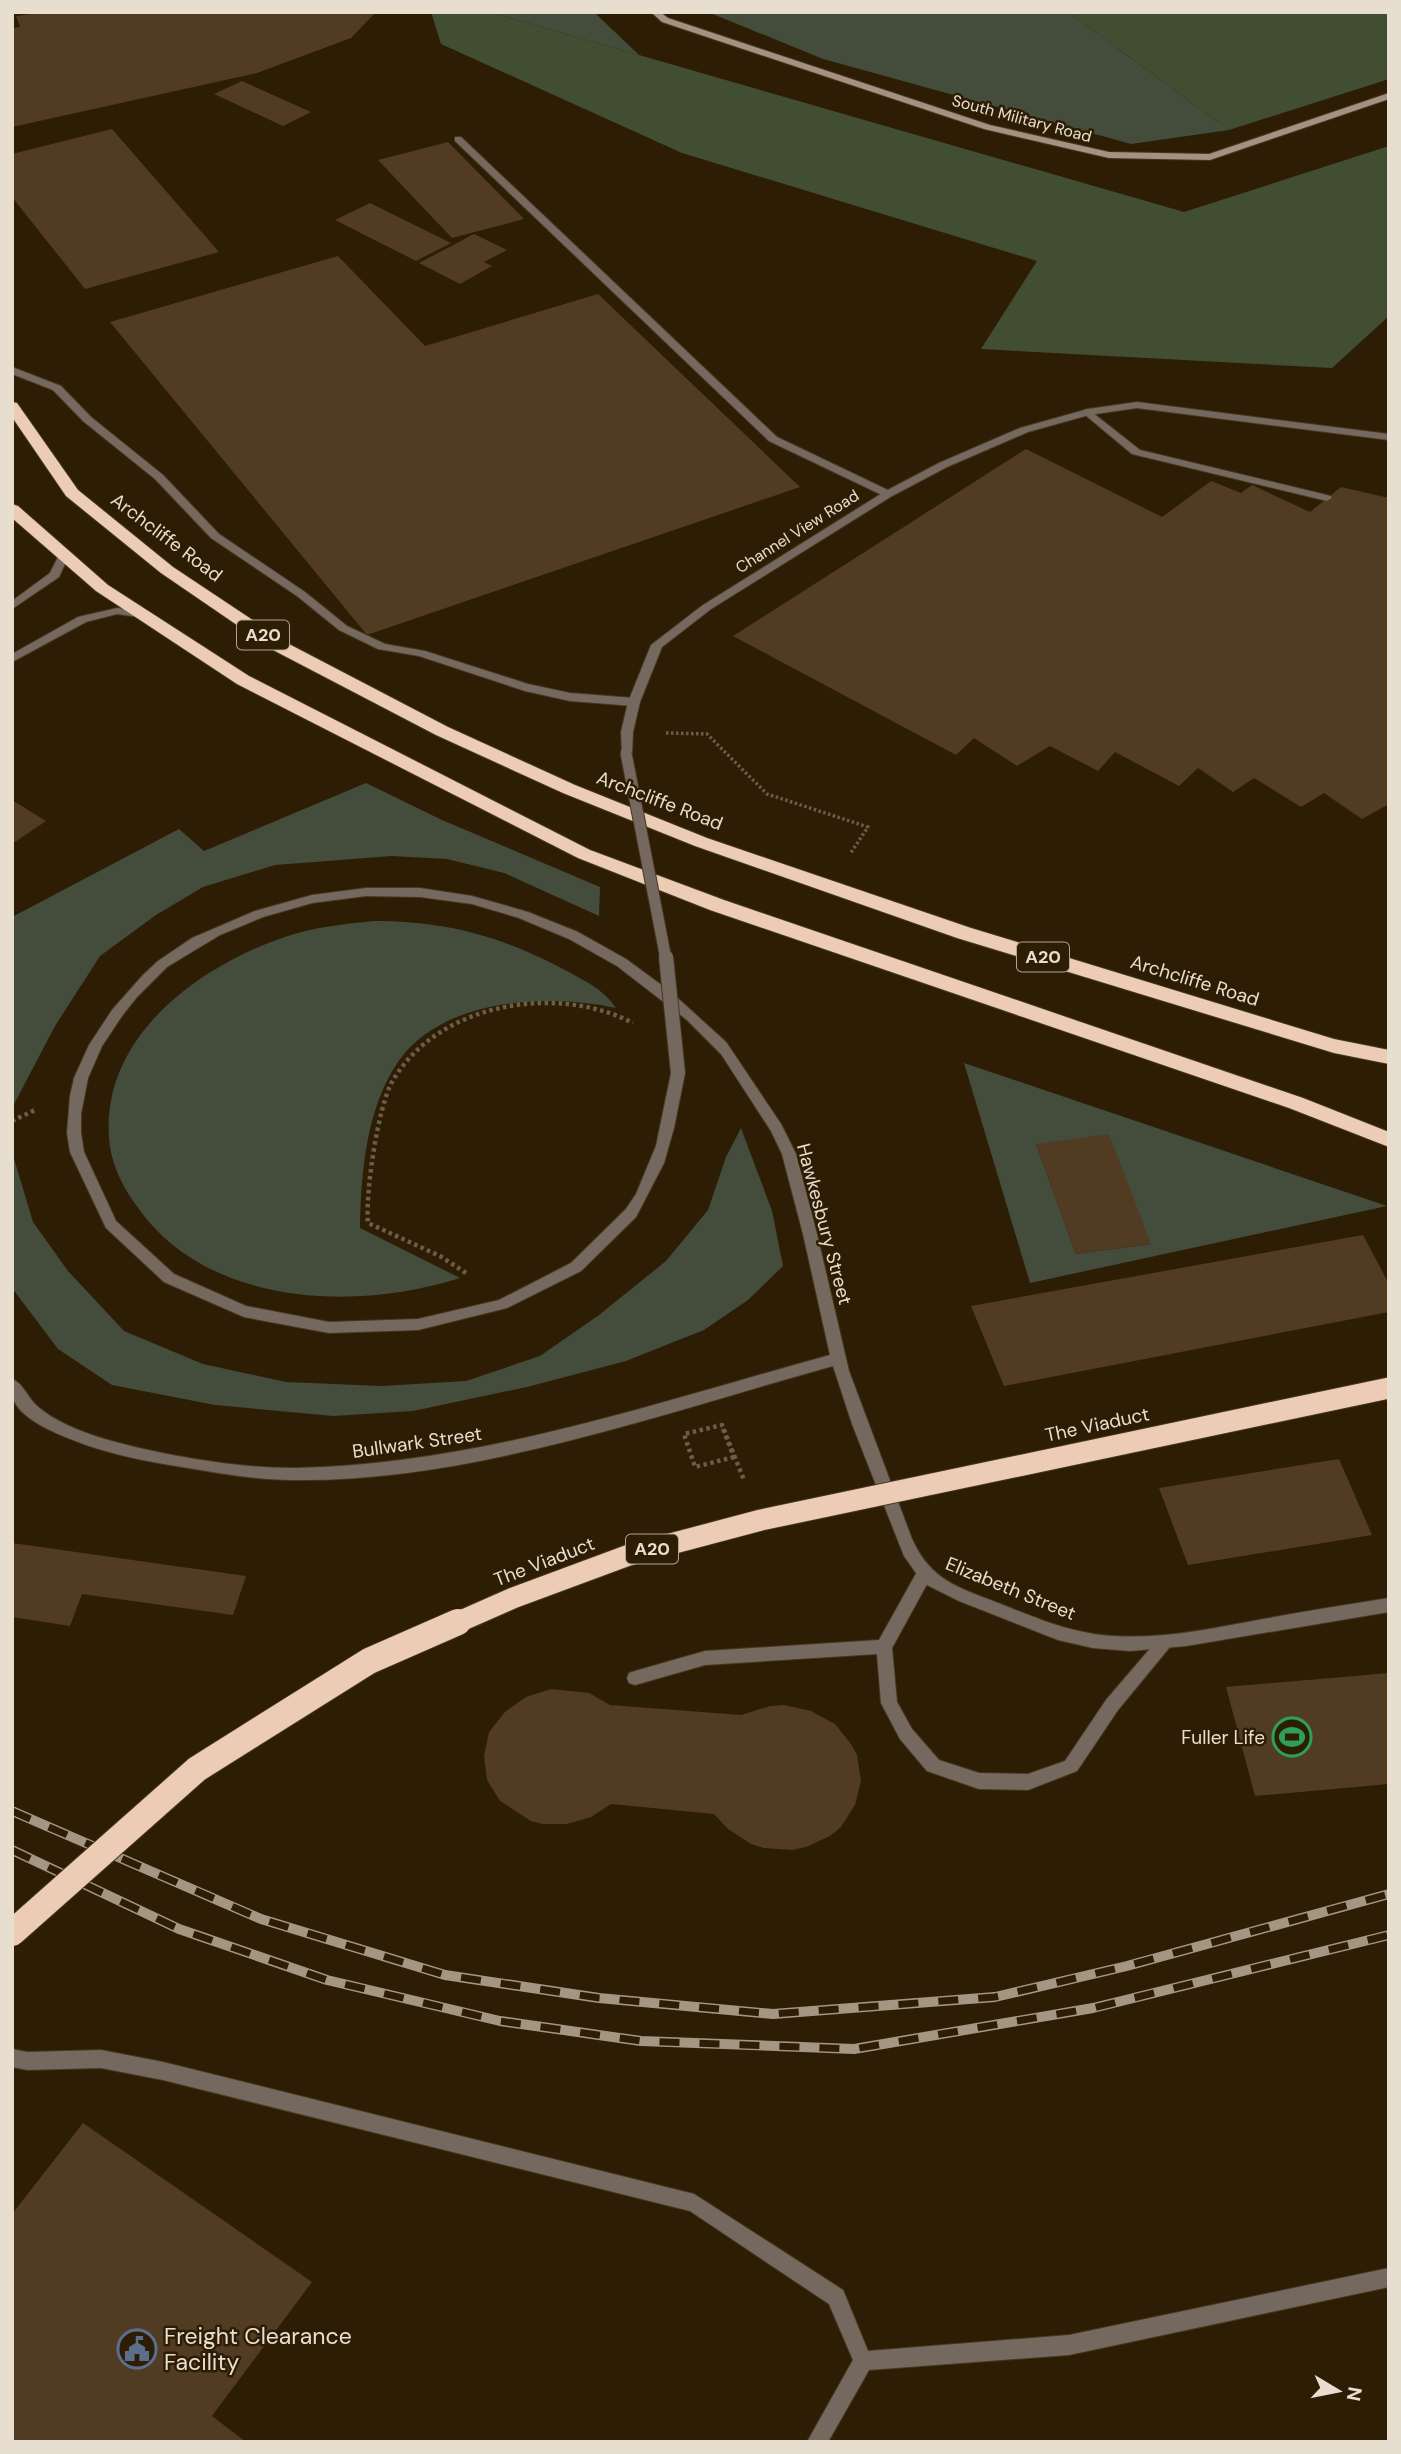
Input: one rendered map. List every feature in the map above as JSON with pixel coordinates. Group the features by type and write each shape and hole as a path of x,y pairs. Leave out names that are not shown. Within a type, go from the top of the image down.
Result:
{"highway":[{"name":"Archcliffe Road","path":"12,406 72,493 167,570 281,647 442,731 569,789 701,842 964,933 1334,1046 1389,1057"},
{"name":"A20","path":"12,509 103,588 243,680 584,854 717,905 1296,1103 1389,1140"},
{"name":"The Viaduct","path":"12,1933 197,1769 369,1661 513,1598 629,1555 761,1520 1389,1388"}],"street":[{"name":"South Military Road","path":"655,12 665,20 987,127 1109,155 1209,157 1389,96"},
{"path":"458,139 773,439 888,494"},
{"path":"12,370 57,388 87,419 159,477 215,536 301,594 343,628 382,647 421,653 525,687 570,697 634,702"},
{"name":"Channel View Road","path":"678,1073 668,968 626,753 627,732 634,702 657,645 707,607 888,494 943,465 1024,430 1088,412 1137,405 1389,437"},
{"path":"1088,412 1136,453 1327,498"},
{"path":"12,606 55,575 65,553"},
{"path":"12,659 82,618 117,611 145,615"},
{"name":"Hawkesbury Street","path":"678,1073 670,1123 657,1166 630,1214 596,1252 534,1292 475,1315 400,1327 322,1328 256,1316 201,1296 158,1270 118,1235 92,1199 72,1126 77,1089 90,1056 141,981 179,951 228,926 276,908 328,895 366,891 436,892 493,904 548,924 601,951 659,990 718,1041 786,1144 814,1242 838,1359"},
{"name":"Bullwark Street","path":"12,1385 32,1411 78,1437 146,1455 211,1466 295,1474 412,1466 516,1447 838,1359"},
{"name":"Elizabeth Street","path":"838,1359 898,1525 924,1575 985,1605 1050,1631 1098,1643 1166,1642 1389,1605"},
{"name":"Elizabeth Street","path":"884,1647 924,1575"},
{"path":"635,1678 705,1658 884,1647 889,1703 906,1734 933,1766 978,1782 1028,1782 1071,1766 1112,1705 1166,1642"},
{"path":"12,2058 26,2061 102,2059 163,2070 694,2203 835,2297 863,2361"},
{"path":"863,2361 1069,2345 1389,2277"},
{"path":"817,2442 863,2361"}],"path":[{"path":"707,734 766,794 868,827 848,856"},
{"path":"393,1082 379,1127 367,1219 369,1225 440,1256 461,1272 534,1292"},
{"path":"734,1457 695,1467 684,1434 722,1425 761,1520"}],"green space":[{"path":"431,12 490,12 1184,212 1389,146 1389,316 1332,368 981,349 1037,261 682,153 441,44"},
{"path":"490,12 594,12 639,55"},
{"path":"708,12 1068,12 1229,130 1131,144 823,59"},
{"path":"1068,12 1389,12 1389,79 1229,130"},
{"path":"366,783 442,820 600,887 599,916 504,873 447,859 392,856 275,865 203,887 156,915 100,956 55,1026 12,1108 12,917 179,829 204,851"},
{"path":"374,921 449,928 518,948 580,978 611,1001 616,1008 589,1003 528,1002 498,1005 468,1013 441,1024 417,1041 398,1062 387,1080 367,1142 360,1228 460,1278 418,1289 374,1295 329,1296 284,1292 241,1281 201,1264 165,1239 136,1205 114,1164 109,1137 111,1100 122,1067 139,1036 163,1009 221,966 253,949 285,937 329,926"},
{"path":"964,1063 1387,1206 1030,1283","holes":["1036,1144 1151,1244 1076,1254"]},
{"path":"741,1128 772,1211 783,1266 748,1300 704,1330 626,1361 527,1387 413,1411 333,1416 215,1405 112,1385 58,1349 12,1288 12,1152 33,1222 68,1271 124,1331 203,1364 286,1382 381,1386 466,1381 540,1356 599,1315 666,1261 708,1210 726,1157"}],"building":[{"path":"46,12 376,12 351,38 257,73 12,127 12,28 20,27 16,16"},
{"path":"242,81 311,112 283,126 214,94"},
{"path":"112,129 219,252 85,289 12,197 12,154"},
{"path":"448,142 524,219 452,238 378,160"},
{"path":"370,203 451,243 416,261 335,220"},
{"path":"474,234 507,250 484,262 492,266 460,284 419,263"},
{"path":"338,256 425,346 598,294 800,487 367,635 110,322"},
{"path":"1026,449 1162,517 1211,481 1241,493 1252,485 1310,512 1341,487 1389,498 1389,804 1362,819 1324,793 1301,807 1254,778 1233,792 1198,768 1179,786 1115,752 1098,771 1050,746 1017,766 974,738 956,755 733,636"},
{"path":"12,800 46,821 12,844"},
{"path":"1109,1134 1151,1244 1076,1254 1036,1144"},
{"path":"1363,1235 1389,1284 1389,1312 1004,1386 971,1306"},
{"path":"1339,1459 1372,1535 1188,1565 1159,1488"},
{"path":"12,1543 246,1576 233,1615 82,1594 70,1626 12,1617"},
{"name":"Fuller Life","path":"1389,1673 1389,1784 1255,1796 1226,1687"},
{"path":"551,1689 589,1693 610,1705 741,1715 770,1706 784,1705 811,1711 835,1724 857,1755 861,1781 855,1805 841,1827 830,1836 792,1850 751,1844 728,1829 714,1814 611,1804 591,1817 567,1824 531,1821 500,1801 487,1780 484,1756 489,1732 505,1712 526,1697"},
{"name":"Freight Clearance Facility","path":"83,2123 312,2282 212,2416 246,2442 12,2442 12,2214"}],"railway":[{"path":"12,1811 261,1919 445,1975 599,1998 773,2014 995,1997 1127,1966 1389,1894"},
{"path":"12,1850 179,1929 327,1980 500,2021 641,2041 854,2049 1093,2008 1389,1935"}],"place":[{"name":"Fuller Life","path":"1292,1737"},
{"name":"Freight Clearance Facility","path":"137,2349"}]}
